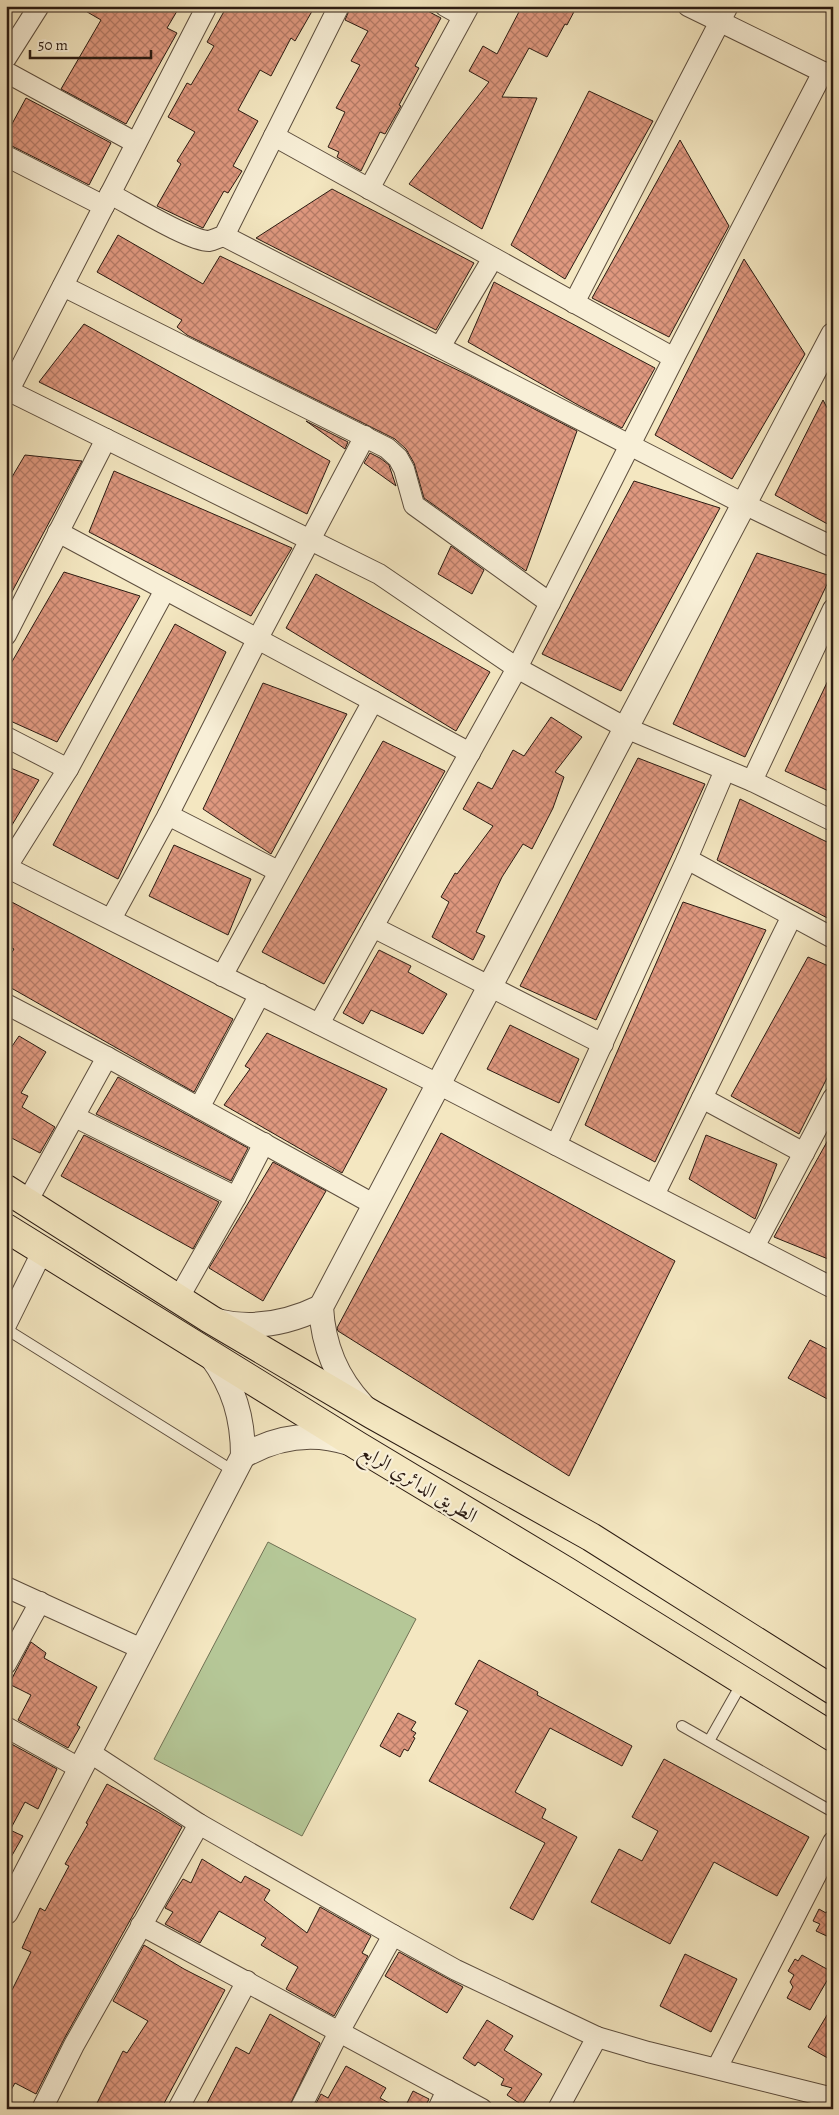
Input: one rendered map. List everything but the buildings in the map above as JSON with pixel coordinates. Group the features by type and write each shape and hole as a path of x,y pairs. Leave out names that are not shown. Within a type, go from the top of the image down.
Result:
{"main road":[{"name":"الطريق الدائري الرابع","path":"17,1196 210,1319 374,1415 591,1537 833,1690"},
{"name":"الطريق الدائري الرابع","path":"6,1228 358,1446 566,1570 833,1737"}],"street":[{"path":"6,58 39,6"},
{"path":"207,6 8,394 106,439 380,574 517,668 626,728 752,781 833,821"},
{"path":"6,156 203,240 210,241 224,236 339,6"},
{"path":"369,190 466,11 445,6"},
{"path":"319,1024 517,668 674,358 828,75 724,14 688,6"},
{"path":"574,303 724,14"},
{"path":"6,72 136,143"},
{"path":"274,136 674,358"},
{"path":"224,236 833,548"},
{"path":"440,347 493,258"},
{"path":"63,286 387,448 398,458 404,469 414,505 419,510 550,604"},
{"path":"374,1415 351,1393 334,1367 324,1338 321,1307 833,335"},
{"path":"111,919 168,816 257,640 366,436"},
{"path":"6,635 106,439"},
{"path":"58,532 470,753"},
{"path":"165,590 68,768 6,867 438,1084 833,1288"},
{"path":"752,781 833,609"},
{"path":"222,976 373,701"},
{"path":"6,737 68,768"},
{"path":"556,1145 687,860 725,770"},
{"path":"168,816 278,871"},
{"path":"687,860 833,938"},
{"path":"654,1195 792,916"},
{"path":"373,927 603,1044"},
{"path":"199,1108 260,994"},
{"path":"9,1011 107,1056 375,1205"},
{"path":"17,1196 75,1117 107,1056"},
{"path":"702,1098 804,1153"},
{"path":"754,1247 833,1098"},
{"path":"75,1117 236,1197"},
{"path":"178,1299 264,1144"},
{"path":"6,1324 42,1252"},
{"path":"210,1319 241,1325 272,1324 306,1314 321,1307"},
{"path":"6,1912 239,1464 243,1434 235,1398 223,1372 210,1354"},
{"path":"239,1464 259,1447 278,1440 298,1436 332,1438 358,1446"},
{"path":"6,1587 142,1649"},
{"path":"6,1664 40,1602"},
{"path":"6,1727 85,1761 456,1970 597,2037 830,2099"},
{"path":"42,2109 74,2045 199,1824"},
{"path":"717,2068 833,1842"},
{"path":"141,1924 482,2109"},
{"path":"300,2109 339,2032 393,1935"},
{"path":"178,2109 247,1982"},
{"path":"558,2109 597,2037"},
{"path":"438,2109 447,2090"}],"lane":[{"path":"6,1329 239,1464"},
{"path":"709,1741 743,1680"},
{"path":"682,1726 833,1812"}],"green space":[{"path":"268,1542 416,1619 302,1836 154,1759"}]}
